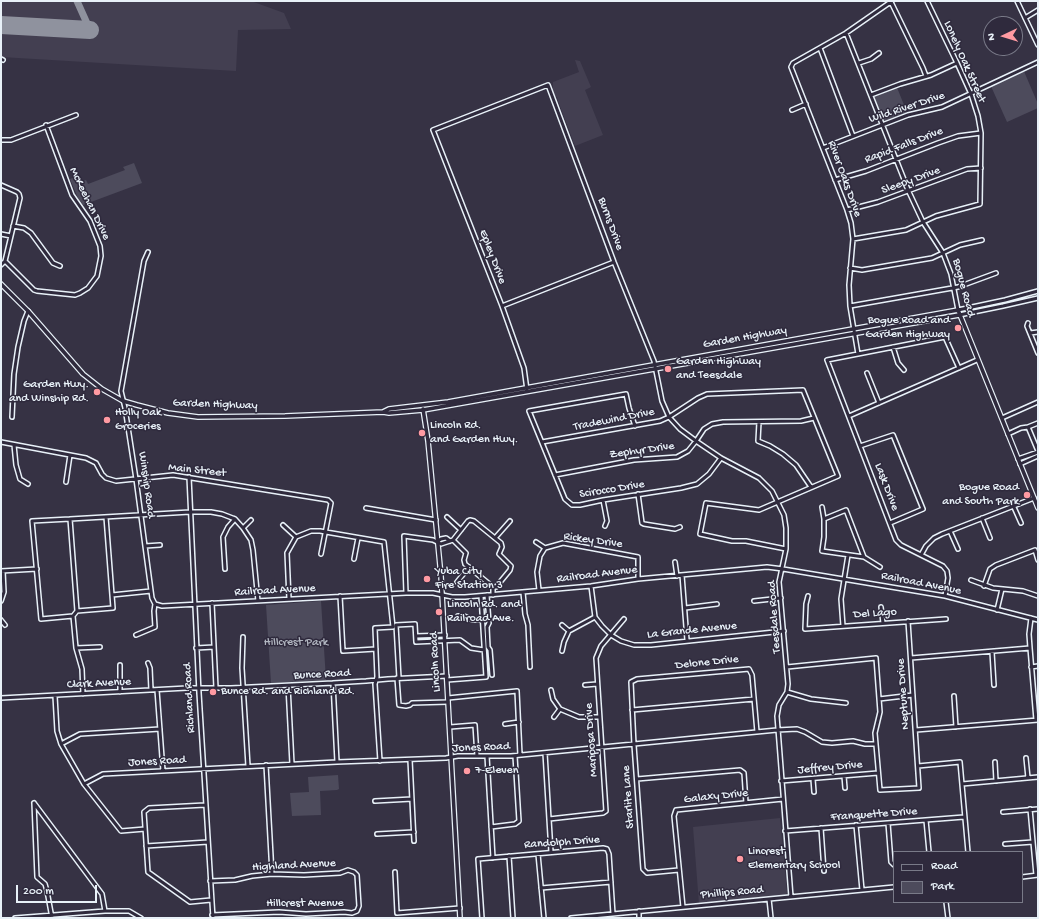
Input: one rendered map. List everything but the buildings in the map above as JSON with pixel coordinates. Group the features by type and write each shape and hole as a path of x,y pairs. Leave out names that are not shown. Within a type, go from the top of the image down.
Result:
{"main road":[{"name":"Garden Highway","path":"1,284 28,311 83,374 102,389 124,401 156,411 188,416 274,416 389,413 528,392 854,328 958,310"},
{"name":"Bogue Road","path":"958,310 1038,508"},
{"name":"Garden Highway","path":"423,408 527,388 959,315"},
{"name":"Lincoln Road","path":"423,408 428,441 442,595 460,918"}],"street":[{"path":"853,136 820,48 846,33 891,1 926,76"},
{"name":"Lonely Oak Street","path":"923,222 936,216 980,204 981,168 978,116 971,94 958,63 926,1"},
{"path":"1017,1 1038,45"},
{"path":"1025,18 1038,10"},
{"name":"Bogue Road","path":"846,33 859,63 908,192 923,222 943,253 951,274 958,310"},
{"name":"River Oaks Drive","path":"820,48 793,63 791,67 847,210 853,238 849,284 850,306 858,354"},
{"path":"859,63 879,53"},
{"name":"Wild River Drive","path":"823,148 908,115 942,107 1038,62"},
{"path":"871,95 900,84 932,75 958,63"},
{"name":"Epley Drive","path":"528,392 524,368 502,306 434,130 548,85"},
{"name":"Burns Drive","path":"548,85 655,367"},
{"path":"792,110 806,104"},
{"path":"1,140 11,140 76,115"},
{"name":"McKeehan Drive","path":"5,261 34,290 70,295 84,291 92,284 97,276 101,256 100,246 90,221 72,195 46,126"},
{"name":"Rapid Falls Drive","path":"835,180 866,171 958,136 980,133"},
{"name":"Sleepy Drive","path":"847,210 908,192 967,169 981,168"},
{"path":"1,185 19,194 20,198 5,261 1,265"},
{"path":"853,238 906,230 923,222"},
{"path":"13,226 24,228 31,232 53,263 60,266"},
{"path":"1,234 11,236"},
{"path":"850,268 862,270 932,258 960,245 982,240"},
{"name":"Winship Road","path":"136,635 154,627 155,604 151,591 136,479 124,401 121,391 144,261 148,252"},
{"path":"502,306 614,262"},
{"path":"850,306 953,288 996,273"},
{"name":"Garden Highway","path":"958,310 1006,300 1038,291"},
{"name":"Garden Highway","path":"959,315 1038,298"},
{"path":"12,417 14,374 18,347 28,311"},
{"path":"1028,323 1027,326 1038,353"},
{"path":"1030,333 1038,332"},
{"path":"858,354 945,337 959,368"},
{"path":"894,347 898,363 904,370"},
{"name":"Lask Drive","path":"858,354 827,360 896,540 901,545 943,566 947,571 948,578 945,596"},
{"path":"849,416 977,360"},
{"name":"Teesdale Road","path":"655,367 662,401 669,417 680,429 721,458 759,478 772,491 784,515 786,528 786,549 783,569 779,582 788,684 787,692 779,705 777,730 790,897"},
{"path":"867,373 879,403"},
{"name":"Tradewind Drive","path":"542,442 660,421 707,394 803,390 814,418"},
{"name":"Scirocco Drive","path":"635,426 626,394 529,411 565,499 572,505 580,505 638,494 681,488 696,484 709,474 721,458"},
{"path":"1002,418 1038,402"},
{"path":"786,549 746,541 732,541 700,534 706,503 759,510 838,476 814,418"},
{"name":"Zephyr Drive","path":"555,475 634,460 677,457 688,451 704,429 712,424 724,422 801,421 814,418"},
{"path":"759,422 758,441 770,446 792,461 811,487"},
{"path":"1008,434 1020,428 1038,423"},
{"path":"1018,459 1038,451 1028,427"},
{"path":"860,446 893,435 922,509 890,523"},
{"name":"Main Street","path":"1,442 91,460 96,463 102,474 111,480 120,481 173,475 328,500 331,503 326,532"},
{"path":"14,445 16,465 20,479 28,484"},
{"path":"66,482 70,455"},
{"path":"1020,464 1038,456"},
{"name":"Richland Road","path":"189,477 198,688 212,916"},
{"path":"638,494 644,524 675,529 680,527"},
{"path":"921,555 926,546 934,538 1034,498"},
{"path":"603,500 607,521 605,526"},
{"path":"1013,506 1021,523"},
{"path":"822,507 824,519 822,551 864,557 880,567"},
{"path":"366,508 436,520"},
{"path":"824,519 846,510 864,557"},
{"path":"73,616 41,619 32,521 190,512 211,512 222,514 235,519 251,540 258,601"},
{"path":"77,610 113,608 106,517"},
{"path":"447,517 461,530"},
{"path":"982,518 990,538"},
{"path":"70,519 77,610 73,616 76,648 82,669 83,694"},
{"path":"225,569 223,537 228,527 235,519"},
{"path":"243,528 251,520"},
{"path":"451,540 468,521 472,520 502,545 499,554 511,565 511,568 494,587"},
{"path":"495,538 510,521"},
{"path":"284,525 296,537"},
{"path":"289,599 287,553 296,537 311,531 326,532 384,542 393,627 375,628 375,684 380,761"},
{"path":"950,531 958,548"},
{"path":"321,554 326,532"},
{"path":"406,593 404,536 438,541 446,538 451,540 466,553 464,562 494,587 495,594"},
{"path":"354,559 358,538"},
{"path":"536,542 545,548 540,556 537,572 539,590"},
{"name":"Rickey Drive","path":"545,548 562,543 638,557 638,579"},
{"path":"145,546 160,545"},
{"path":"984,586 990,569 996,565 1035,550 1038,560"},
{"path":"843,626 842,599 848,555"},
{"path":"675,562 677,576"},
{"path":"457,582 469,567"},
{"name":"Railroad Avenue","path":"155,604 162,606 406,593 433,593 458,598 591,586 638,579 767,567 945,596 1038,620"},
{"path":"1,601 4,592 2,571 37,569"},
{"path":"682,575 688,640"},
{"path":"971,580 984,586 1023,591 1038,596"},
{"path":"562,651 569,631 596,617 591,586"},
{"path":"997,610 1002,589"},
{"path":"112,594 151,591"},
{"path":"523,592 525,614 528,625 530,667"},
{"path":"487,595 489,623 487,627 488,647 490,650 492,675"},
{"path":"340,596 343,651 376,649"},
{"path":"481,596 484,650 471,648 460,640 416,642 415,624 396,625 399,705 406,706 412,703 517,691 520,755"},
{"name":"Del Lago","path":"808,596 806,604 805,629 946,619"},
{"path":"754,601 781,598"},
{"path":"212,603 216,688"},
{"path":"685,608 717,604"},
{"path":"881,607 883,623"},
{"path":"458,616 482,620"},
{"name":"La Grande Avenue","path":"596,617 611,635 621,642 634,645 651,645 784,631"},
{"path":"916,730 1037,720 1029,634 1031,618"},
{"name":"Mariposa Drive","path":"549,819 603,813 606,811 596,658 601,646 624,619"},
{"path":"1,620 5,625"},
{"name":"Neptune Drive","path":"908,621 918,766"},
{"path":"562,625 569,631"},
{"path":"416,636 444,635"},
{"path":"243,637 241,663 248,766"},
{"path":"76,648 100,647"},
{"path":"196,648 214,647"},
{"path":"911,658 1030,648"},
{"name":"Bunce Road","path":"198,688 288,686 398,678 486,677 484,650"},
{"path":"992,652 994,685"},
{"path":"787,667 876,658 880,712 875,733 878,774"},
{"path":"148,663 150,668 151,690"},
{"path":"120,665 120,692"},
{"path":"1031,667 1038,666"},
{"name":"Delone Drive","path":"630,686 631,682 637,679 748,668 752,672 757,732"},
{"path":"333,683 337,762"},
{"path":"585,685 598,684"},
{"path":"288,686 292,764"},
{"name":"Starlite Lane","path":"630,686 643,869 647,873 679,870"},
{"name":"Clark Avenue","path":"1,698 198,688"},
{"path":"157,690 163,771"},
{"path":"550,690 560,709 579,717 599,717"},
{"path":"787,692 811,699 846,703"},
{"path":"879,699 913,695"},
{"path":"55,696 58,731 61,744 84,784 121,831 145,829"},
{"path":"954,696 956,727"},
{"path":"632,710 754,699"},
{"path":"554,716 560,709"},
{"path":"505,724 519,722"},
{"path":"450,727 475,725 477,756"},
{"path":"61,744 80,734 160,729"},
{"name":"Jones Road","path":"84,784 103,774 266,765 477,756 515,756 777,730 797,729 822,742 832,743 852,741 866,744 876,744"},
{"path":"546,753 551,852"},
{"path":"487,756 493,858"},
{"path":"491,826 515,824 519,821 515,756"},
{"path":"1026,758 1028,778"},
{"path":"410,760 414,841"},
{"path":"918,766 960,762 968,851"},
{"path":"995,762 996,781"},
{"path":"266,765 272,874"},
{"name":"Jeffrey Drive","path":"781,781 878,774 880,790 919,788 918,766"},
{"path":"637,780 740,770 744,773 746,803"},
{"path":"844,776 845,788"},
{"path":"962,784 1038,777"},
{"path":"813,779 814,792"},
{"path":"375,801 412,799"},
{"name":"Galaxy Drive","path":"682,907 674,816 676,810 783,799"},
{"path":"52,917 48,890 45,884 37,877 34,803 102,894 105,911"},
{"path":"206,805 149,808 144,812 148,872 190,902 211,900"},
{"path":"1023,876 1037,875 1030,809"},
{"path":"1003,812 1038,809"},
{"name":"Franquette Drive","path":"785,831 964,817"},
{"path":"926,820 929,851"},
{"path":"888,823 891,862 893,864"},
{"path":"856,825 862,890"},
{"path":"821,828 824,871"},
{"path":"377,834 414,832"},
{"path":"146,846 208,842"},
{"path":"1005,844 1033,842"},
{"name":"Randolph Drive","path":"482,918 478,859 603,848 607,849 609,854 613,914"},
{"path":"538,854 544,918"},
{"path":"509,856 513,918"},
{"name":"Highland Avenue","path":"210,881 235,880 252,876 272,874 304,875 340,873 348,870 354,872"},
{"name":"Hillcrest Avenue","path":"212,916 279,912 306,914 352,913 357,910 359,906 357,875 354,872"},
{"path":"395,872 398,913 460,908"},
{"path":"541,888 611,882"},
{"name":"Phillips Road","path":"571,918 893,888"},
{"path":"769,899 771,918"},
{"path":"946,903 948,918"},
{"path":"15,918 52,917 88,912 130,911 141,918"},
{"path":"639,911 639,918"},
{"path":"88,912 89,918"}],"shaded area":[{"path":"1,1 251,1 284,13 291,29 238,30 236,71 1,57"},
{"path":"575,60 580,61 591,87 585,90 603,135 575,146 557,97 555,96 553,82 579,72"},
{"name":"Lincrest Elementary School","path":"780,818 787,893 785,895 699,904 693,827"}],"green space":[{"path":"1023,69 1038,104 1038,108 1007,122 990,84"},
{"path":"896,85 908,115 882,125 871,95"},
{"path":"134,163 142,183 83,205 78,198 70,179 78,176 81,182 86,180 88,184 125,170 123,167"},
{"name":"Hillcrest Park","path":"321,601 326,680 271,683 266,605"},
{"path":"338,775 339,789 320,791 321,815 292,816 290,793 309,792 308,777"}],"taxiway":[{"path":"77,1 90,30"}],"runway":[{"path":"1,25 90,30"}],"place":[{"name":"Bogue Road and Garden Highway","path":"958,328"},
{"name":"Garden Highway and Teesdale","path":"668,369"},
{"name":"Garden Hwy. and Winship Rd.","path":"97,392"},
{"name":"Holly Oak Groceries","path":"107,420"},
{"name":"Lincoln Rd. and Garden Hwy.","path":"422,433"},
{"name":"Bogue Road and South Park","path":"1027,495"},
{"name":"Yuba City Fire Station 3","path":"427,579"},
{"name":"Lincoln Rd. and Railroad Ave.","path":"439,612"},
{"name":"Bunce Rd. and Richland Rd.","path":"213,692"},
{"name":"7-Eleven","path":"467,771"},
{"name":"Lincrest Elementary School","path":"740,859"}]}
